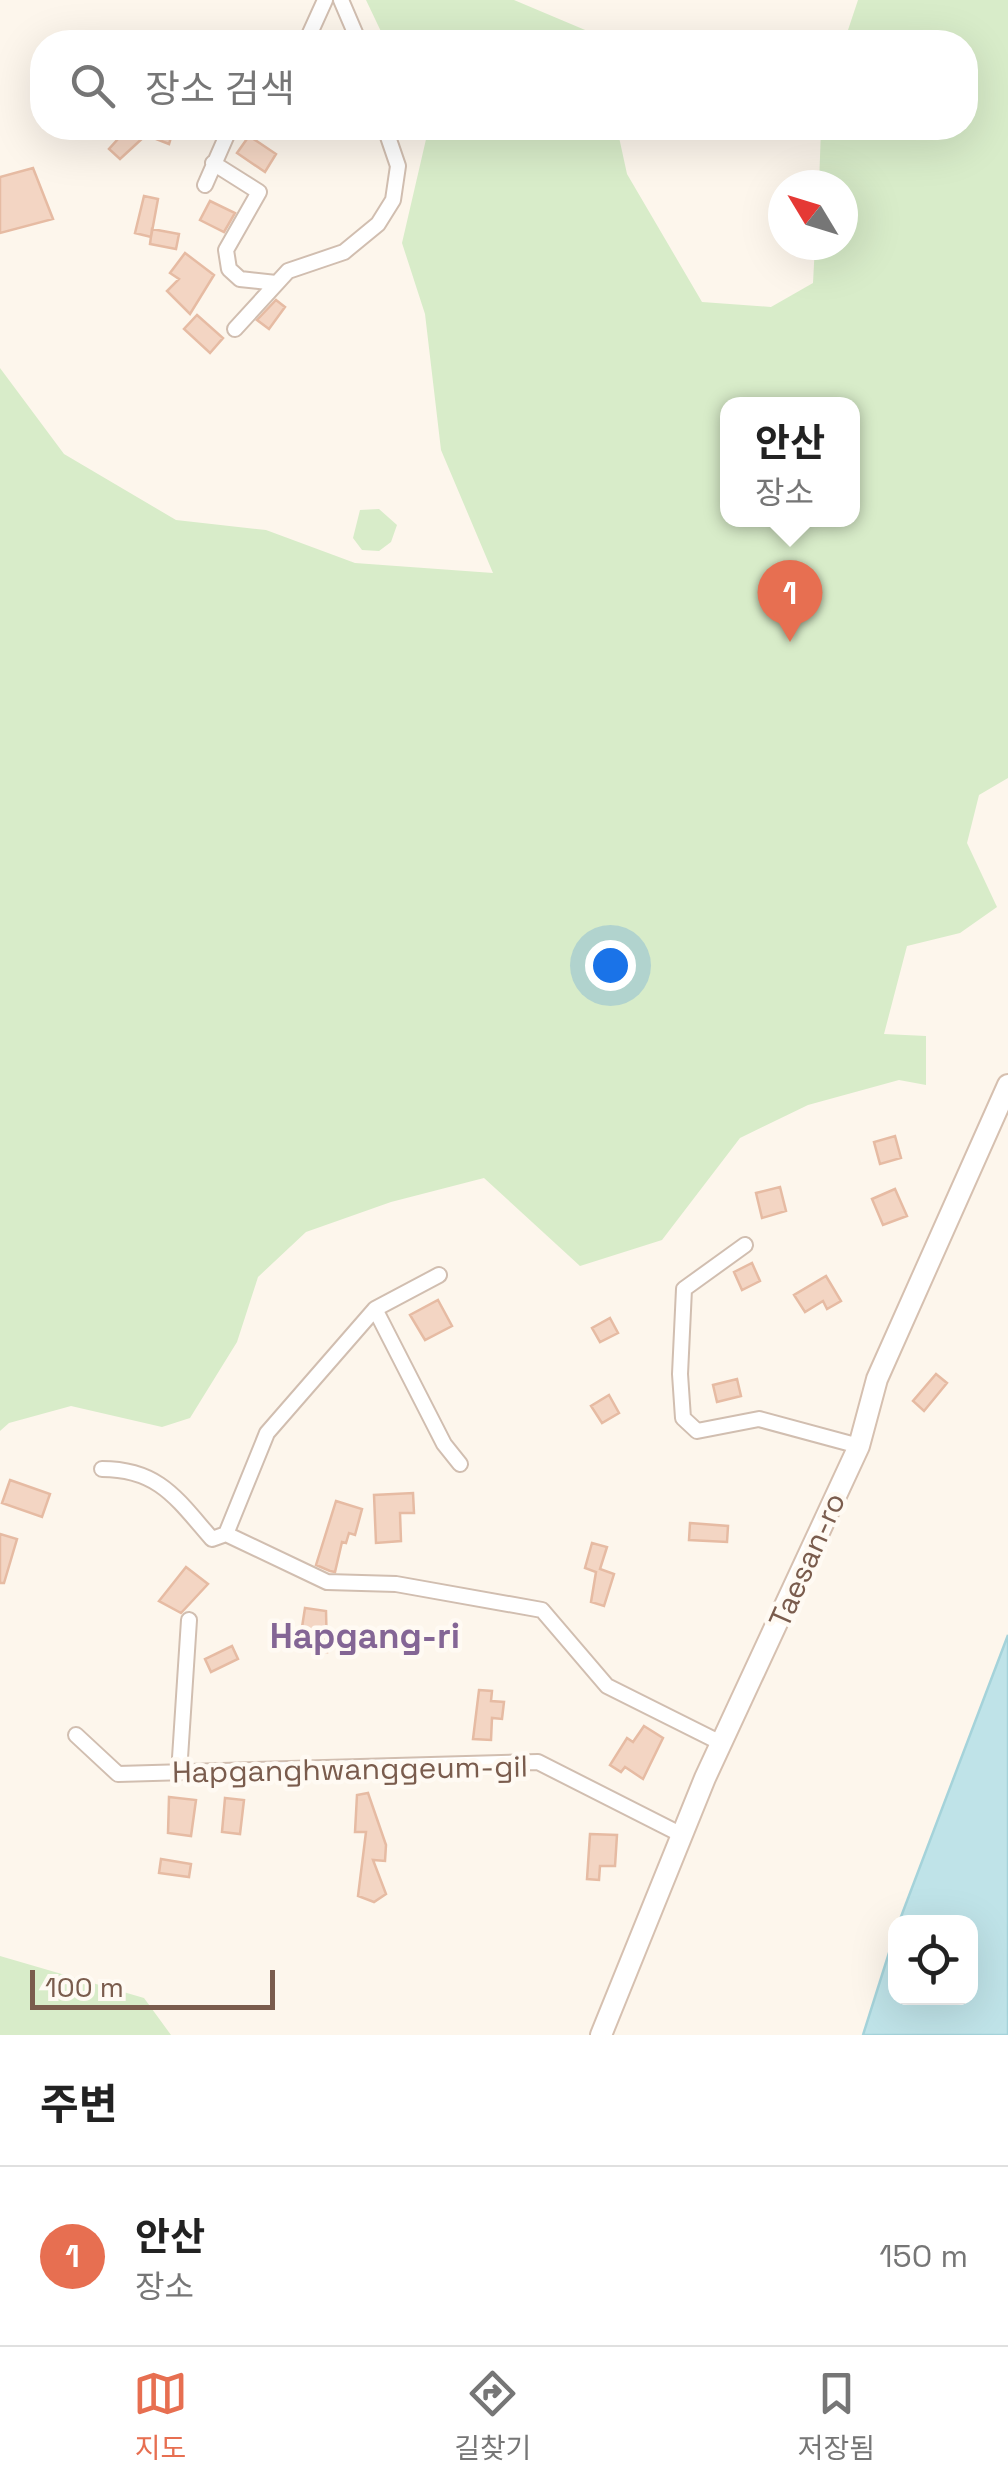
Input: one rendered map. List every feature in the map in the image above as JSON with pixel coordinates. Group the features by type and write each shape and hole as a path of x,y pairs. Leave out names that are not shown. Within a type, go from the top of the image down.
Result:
{"street":[{"path":"311,30 325,0"},
{"path":"342,0 355,30"},
{"path":"205,185 224,140"},
{"path":"235,329 276,283 310,260 344,252 378,224 393,200 398,166 390,140"},
{"path":"213,163 259,192 226,250 228,268 240,279 276,283"},
{"name":"Taesan-ro","path":"601,2035 682,1835 859,1446 877,1378 1008,1085"},
{"path":"745,1245 684,1288 680,1374 683,1418 697,1431 759,1418 859,1446"},
{"path":"226,1534 267,1433 375,1309 439,1276"},
{"path":"375,1309 444,1444 460,1464"},
{"path":"102,1469 133,1469 169,1490 212,1539 226,1534 327,1582 396,1584 542,1610 607,1686 723,1744"},
{"path":"180,1773 189,1620"},
{"name":"Hapganghwanggeum-gil","path":"76,1735 118,1774 280,1771 288,1766 538,1762 682,1835"}],"green space":[{"path":"366,0 514,0 585,30 380,30"},
{"path":"858,0 1008,0 1008,778 979,795 967,843 997,907 960,933 907,946 884,1034 926,1036 926,1085 899,1080 808,1105 740,1138 662,1240 580,1266 484,1178 391,1202 306,1232 258,1277 237,1342 190,1418 162,1427 71,1406 9,1423 0,1431 0,368 64,454 176,520 266,530 355,563 493,573 441,450 425,314 402,243 426,140 620,140 627,174 702,302 771,307 813,283 814,260 858,260 858,170 820,170 821,140 978,140 978,30 848,30"},
{"path":"379,509 397,525 391,542 379,551 362,550 353,538 360,510"},
{"path":"0,1956 144,1998 171,2035 0,2035"}],"water":[{"path":"1008,1635 1008,2035 863,2035 888,1956 888,2005 978,2005 978,1915 902,1915"}],"building":[{"path":"117,140 141,140 120,159 109,149"},
{"path":"246,140 255,140 276,154 265,172 237,153"},
{"path":"33,168 53,219 0,233 0,177"},
{"path":"144,196 158,199 151,237 135,233"},
{"path":"210,201 235,213 224,232 200,220"},
{"path":"152,229 179,234 176,249 150,244"},
{"path":"185,253 214,275 190,314 167,291 179,279 170,273"},
{"path":"276,300 285,307 269,329 257,320"},
{"path":"197,315 223,338 210,353 184,329"},
{"path":"895,1136 901,1158 880,1164 874,1142"},
{"path":"780,1187 786,1211 762,1218 756,1193"},
{"path":"895,1189 907,1216 883,1225 872,1199"},
{"path":"752,1263 760,1281 742,1290 734,1272"},
{"path":"826,1276 841,1301 827,1309 823,1301 805,1312 794,1295"},
{"path":"438,1300 452,1326 425,1340 410,1315"},
{"path":"610,1318 618,1333 600,1342 592,1328"},
{"path":"936,1374 947,1383 924,1411 913,1401"},
{"path":"737,1379 741,1396 717,1402 713,1385"},
{"path":"609,1395 619,1413 602,1423 591,1406"},
{"path":"10,1480 50,1494 42,1517 2,1503"},
{"path":"413,1493 414,1513 400,1513 401,1541 376,1543 374,1495"},
{"path":"336,1501 362,1509 355,1535 349,1533 346,1543 342,1542 335,1572 316,1565"},
{"path":"690,1523 728,1526 727,1542 689,1540"},
{"path":"0,1534 17,1539 4,1583 0,1583"},
{"path":"592,1543 607,1547 600,1569 614,1574 604,1606 591,1602 596,1572 585,1568"},
{"path":"186,1567 208,1584 181,1613 159,1601"},
{"path":"305,1608 326,1611 327,1652 312,1650 313,1642 300,1640"},
{"path":"232,1646 238,1659 211,1672 205,1659"},
{"path":"479,1690 492,1691 491,1701 504,1702 502,1719 492,1718 491,1740 473,1739"},
{"path":"644,1726 663,1738 643,1779 625,1767 621,1772 610,1765 627,1738 633,1742"},
{"path":"368,1793 386,1845 385,1861 373,1860 386,1894 374,1902 358,1896 366,1832 355,1832 357,1795"},
{"path":"169,1797 196,1800 191,1836 168,1833"},
{"path":"225,1798 244,1800 240,1834 222,1832"},
{"path":"590,1834 617,1835 615,1866 600,1866 599,1880 587,1879"},
{"path":"161,1859 191,1864 189,1877 159,1873"}],"place":[{"name":"안산","path":"790,642"}],"district":[{"name":"Hapgang-ri","path":"365,1636"}]}
